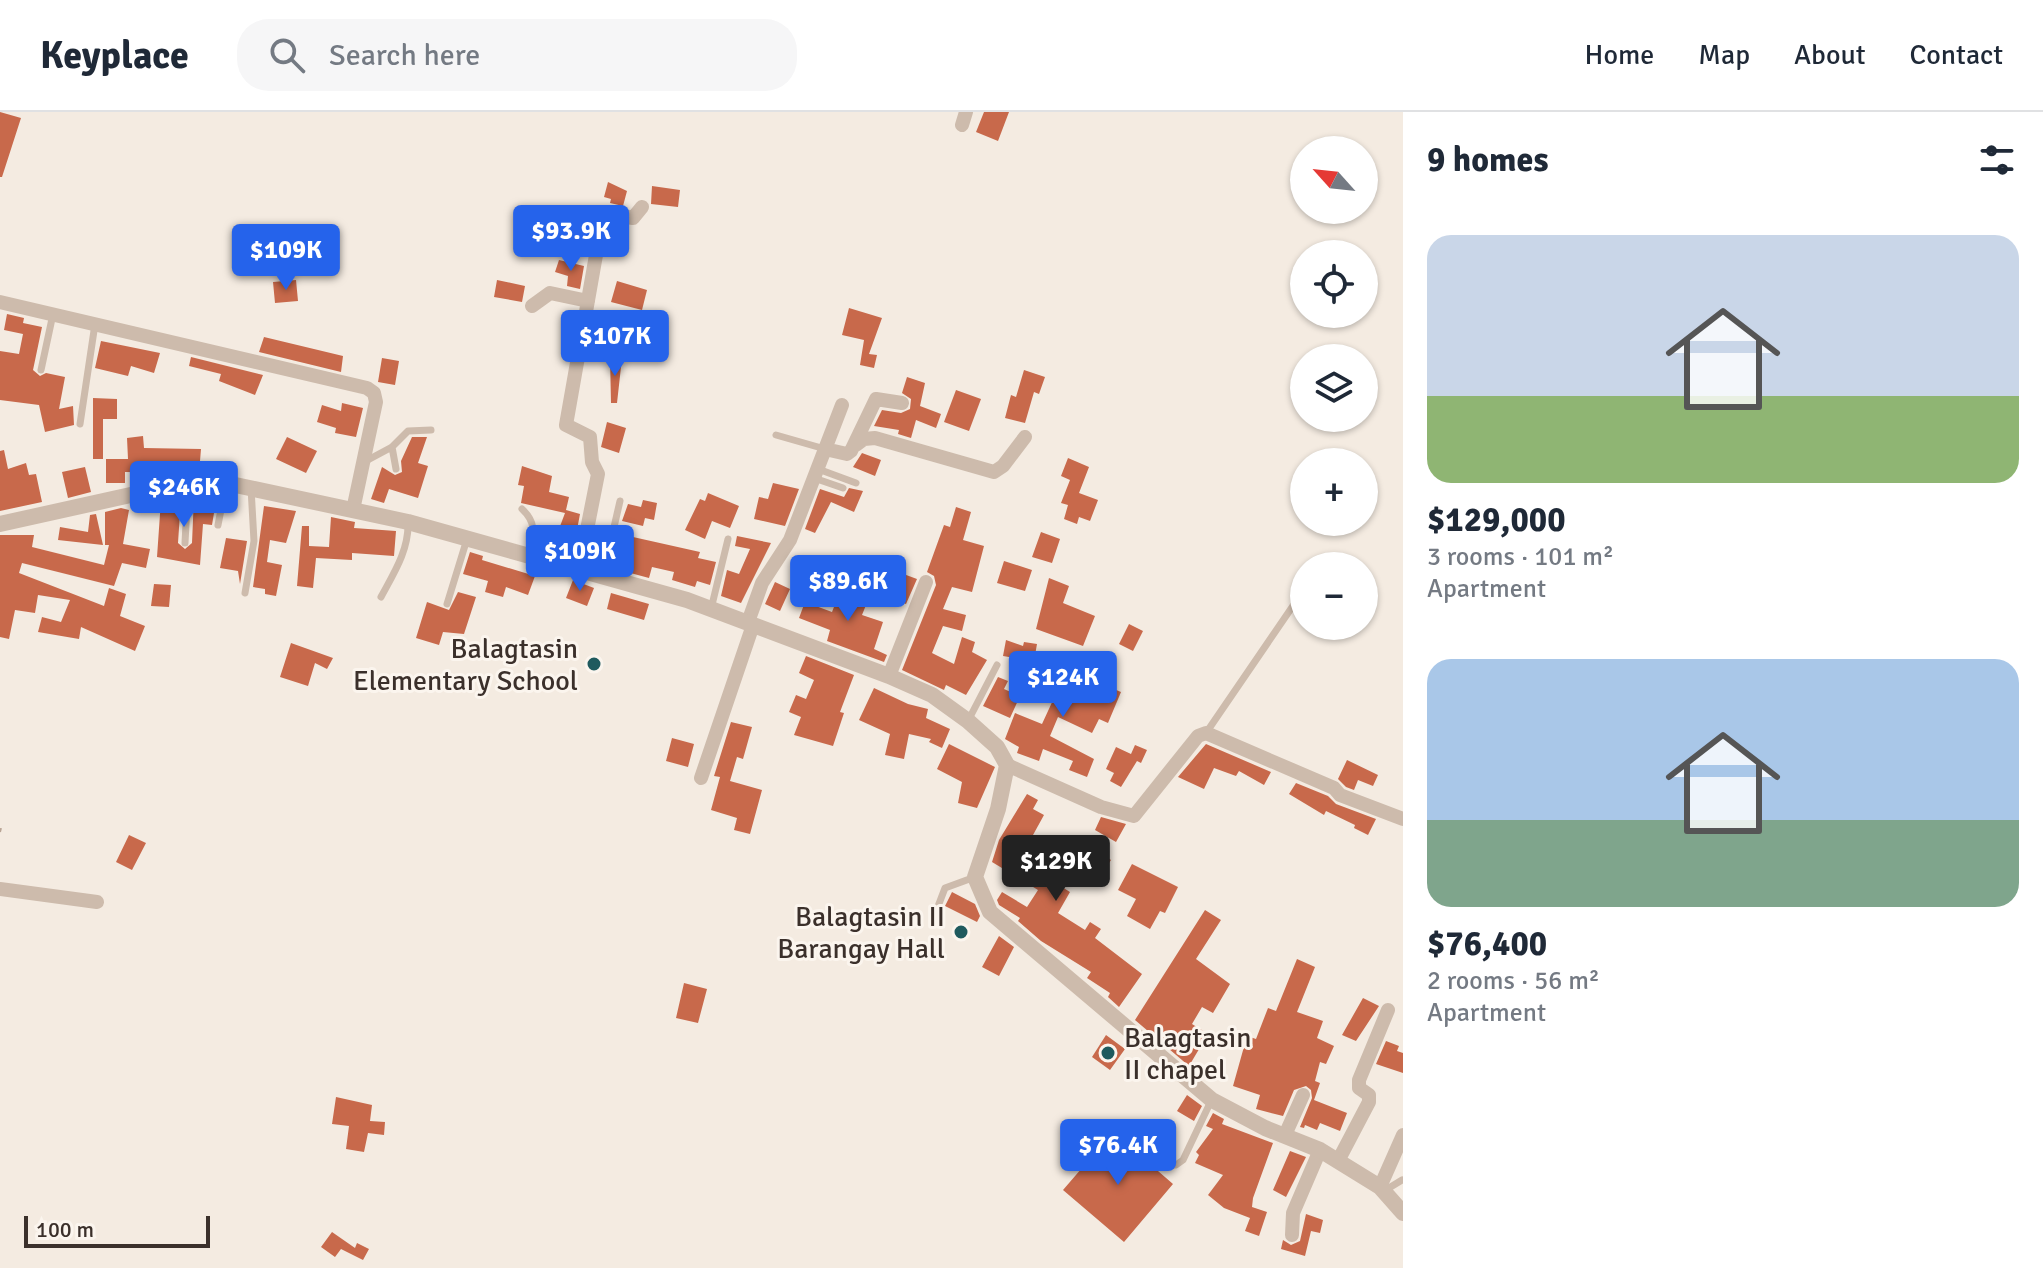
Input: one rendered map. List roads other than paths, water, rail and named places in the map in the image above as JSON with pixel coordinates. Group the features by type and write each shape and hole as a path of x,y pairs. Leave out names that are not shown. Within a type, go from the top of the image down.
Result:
{"street":[{"path":"579,570 598,474 592,462 590,437 566,425 602,221 610,214 633,218 642,207"},
{"path":"532,306 550,293 588,301"},
{"path":"0,302 367,388 374,393 376,402 353,510"},
{"path":"856,445 876,399 902,403"},
{"path":"701,778 762,583 790,540 842,405"},
{"path":"825,449 847,454 864,439 875,438 994,472 1003,466 1025,437"},
{"path":"0,524 188,485 226,483 251,486 408,522 711,609 889,676 932,695 968,721 997,747 1007,765 1101,807 1134,816 1198,736 1206,733 1334,788 1340,795 1403,819"},
{"path":"889,676 926,582"},
{"path":"1007,765 998,809 975,877 990,912 1212,1100 1320,1150 1382,1189 1403,1213"},
{"path":"0,889 97,902"},
{"path":"1338,1161 1369,1102 1369,1095 1359,1088 1359,1080 1388,1010"},
{"path":"1285,1135 1303,1095"},
{"path":"1382,1189 1403,1135"},
{"path":"1292,1235 1293,1213 1320,1150"}],"lane":[{"path":"41,370 53,314"},
{"path":"80,424 95,324"},
{"path":"364,462 392,447 408,431 431,430"},
{"path":"776,435 825,449"},
{"path":"392,447 396,469"},
{"path":"816,473 856,483"},
{"path":"816,473 843,488"},
{"path":"218,525 226,483"},
{"path":"185,543 188,485"},
{"path":"245,593 254,541 251,486"},
{"path":"603,577 620,501"},
{"path":"522,509 533,520 529,556"},
{"path":"381,597 404,551 408,522"},
{"path":"447,604 467,539"},
{"path":"711,609 728,539"},
{"path":"1206,733 1290,610"},
{"path":"968,721 997,665"},
{"path":"937,909 945,888 975,877"},
{"path":"1122,1126 1169,1165 1176,1165 1183,1160 1212,1100"},
{"path":"1382,1189 1402,1180"}],"place":[{"name":"Balagtasin Elementary School","path":"594,664"},
{"name":"Balagtasin II Barangay Hall","path":"961,932"},
{"name":"Balagtasin II chapel","path":"1108,1053"}]}
